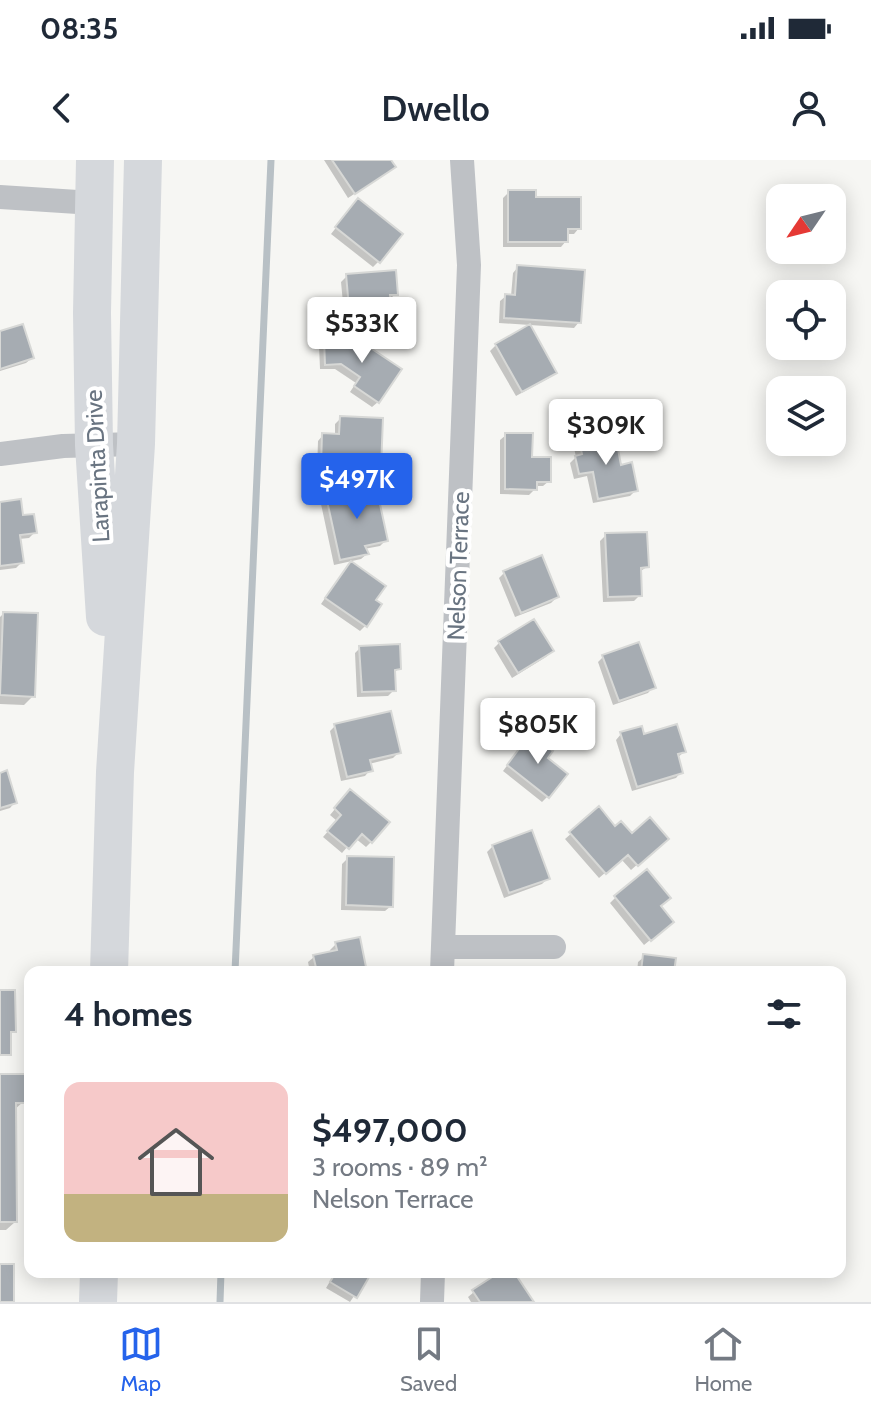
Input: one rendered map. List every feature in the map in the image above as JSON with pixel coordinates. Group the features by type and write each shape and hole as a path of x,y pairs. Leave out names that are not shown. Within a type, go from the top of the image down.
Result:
{"main road":[{"name":"Larapinta Drive","path":"95,160 94,445 115,772"},
{"name":"Larapinta Drive","path":"109,966 115,772 136,444 143,160"},
{"path":"98,1302 99,1278"}],"street":[{"name":"Nelson Terrace","path":"442,966 469,265 462,160"},
{"path":"0,197 93,203"},
{"path":"0,454 63,446 136,444"},
{"path":"443,947 554,947"},
{"path":"432,1302 433,1278"}],"building":[{"path":"332,160 391,160 396,167 355,194"},
{"path":"508,190 536,190 536,197 581,197 581,229 568,229 568,242 508,242"},
{"path":"358,198 403,234 380,263 335,227"},
{"path":"517,265 585,270 581,323 504,318 505,294 515,295"},
{"path":"396,270 398,295 390,295 393,327 351,331 346,274"},
{"path":"23,324 34,358 0,369 0,331"},
{"path":"530,324 557,373 522,392 495,344"},
{"path":"354,337 402,369 379,403 354,386 360,377 341,364 325,365 324,338"},
{"path":"340,416 383,418 381,468 321,466 322,433 339,434"},
{"path":"505,433 533,433 532,457 551,457 551,482 537,482 537,490 505,489"},
{"path":"615,433 621,465 632,462 638,491 598,499 593,472 579,474 575,456 582,454 579,441"},
{"path":"376,486 388,541 365,546 369,554 340,560 326,496"},
{"path":"21,499 23,515 34,514 37,533 20,535 24,563 0,566 0,502"},
{"path":"647,532 649,567 641,568 642,596 608,597 605,533"},
{"path":"542,555 559,597 521,613 503,571"},
{"path":"351,561 386,586 376,600 382,604 367,627 325,598"},
{"path":"3,612 38,613 35,697 0,695"},
{"path":"534,619 554,651 518,673 498,641"},
{"path":"639,642 656,688 619,701 602,655"},
{"path":"400,644 401,669 395,670 396,691 362,692 359,646"},
{"path":"391,711 401,753 370,760 373,771 347,777 334,724"},
{"path":"677,724 686,752 678,754 683,773 637,787 620,732 642,726 644,734"},
{"path":"530,734 553,751 548,758 568,774 549,798 507,765"},
{"path":"7,770 17,803 0,808 0,773"},
{"path":"350,789 390,822 372,843 362,834 349,849 327,831 341,815 334,808"},
{"path":"599,806 615,826 621,821 632,833 650,817 669,839 638,866 628,855 606,874 569,832"},
{"path":"532,830 550,879 509,893 492,845"},
{"path":"347,856 394,857 393,907 346,905"},
{"path":"647,869 671,898 661,906 674,922 651,941 614,896"},
{"path":"360,937 366,966 316,966 313,955 337,950 335,942"},
{"path":"643,954 676,958 675,966 642,966"},
{"path":"0,990 15,990 16,1032 11,1032 11,1055 0,1055"},
{"path":"0,1074 24,1074 24,1103 16,1103 17,1222 0,1222"},
{"path":"0,1264 14,1264 14,1302 0,1302"},
{"path":"332,1278 369,1278 357,1298 330,1282"},
{"path":"491,1278 518,1278 534,1302 480,1302 472,1290"}],"waterway":[{"path":"235,966 271,160"},
{"path":"220,1302 221,1278"}]}
